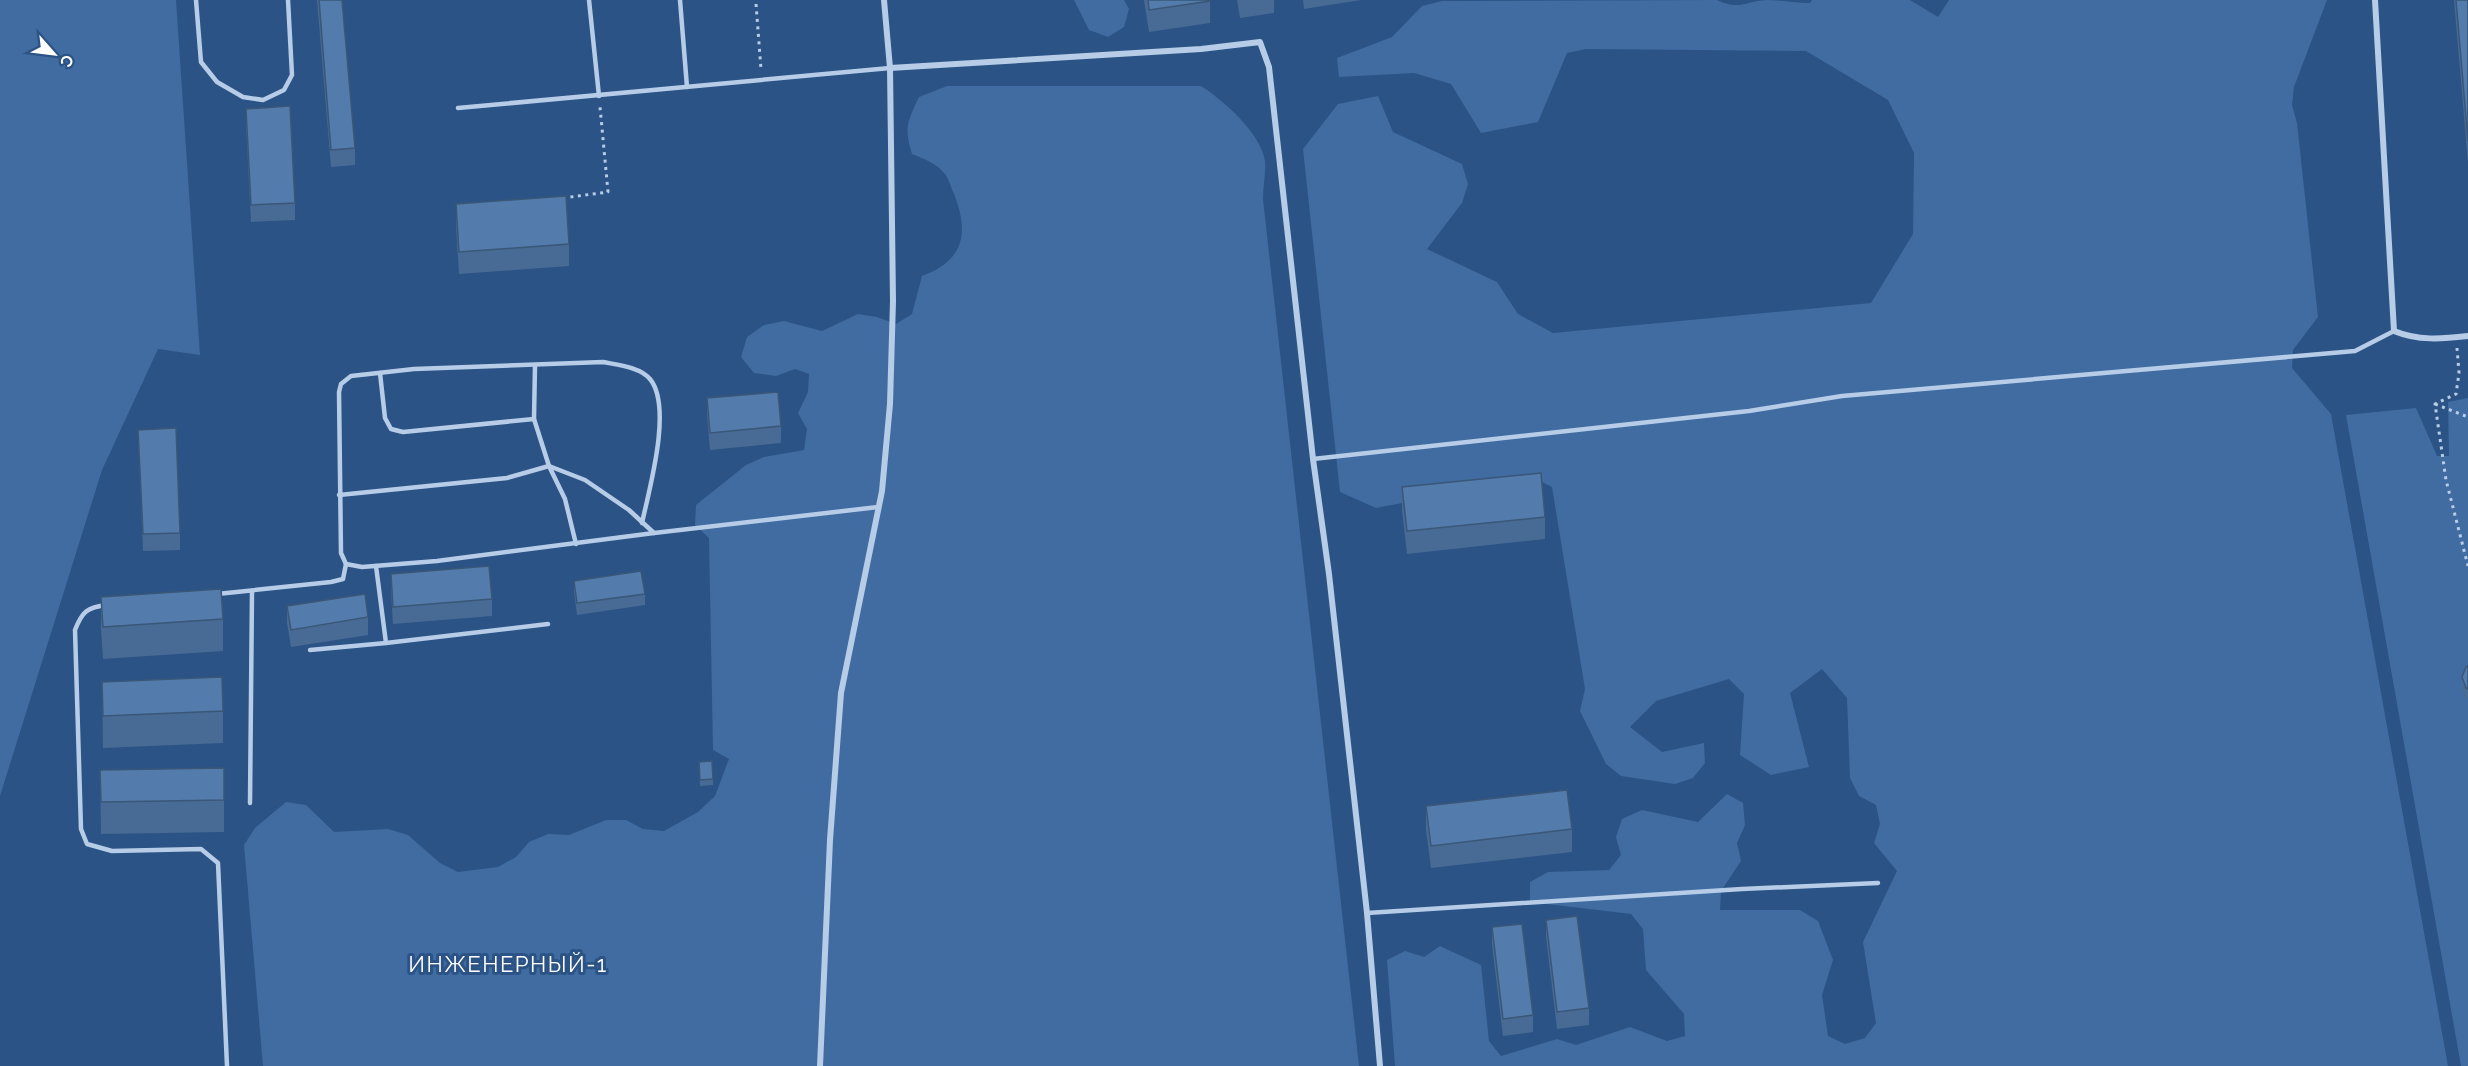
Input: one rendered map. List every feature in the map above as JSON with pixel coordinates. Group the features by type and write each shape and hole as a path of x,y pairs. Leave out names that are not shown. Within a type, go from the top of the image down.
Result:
{"street":[{"path":"820,1066 830,840 840,693 882,491 890,404 892,336 890,68 884,0"},
{"path":"2374,0 2394,331 2410,338 2468,336"},
{"path":"890,68 1201,49 1260,42 1269,67 1313,459 1329,574 1367,913 1380,1066"}],"lane":[{"path":"196,0 201,62 217,82 243,97 263,100 284,90 292,75 288,0"},
{"path":"589,0 599,96"},
{"path":"680,0 687,87"},
{"path":"458,108 890,68"},
{"path":"1313,459 1749,411 1842,396 2355,351 2394,331"},
{"path":"207,595 343,579 346,564 341,553 339,392 341,384 351,376 414,369 603,362 634,369 650,379 658,398 659,446 642,523"},
{"path":"535,365 534,419 549,466 565,499 576,544"},
{"path":"380,373 386,418 391,429 403,432 534,419"},
{"path":"339,495 507,478 549,466 585,480 629,510 654,533"},
{"path":"346,564 362,567 438,561 878,507"},
{"path":"376,566 386,643"},
{"path":"250,803 252,591"},
{"path":"117,604 95,606 81,615 75,630 81,829 87,844 112,850 201,849 218,863 226,1066"},
{"path":"310,650 548,624"},
{"path":"1367,913 1742,889 1878,883"}],"path":[{"path":"756,4 762,80"},
{"path":"561,198 608,192 599,96"},
{"path":"2435,404 2456,394 2459,373 2457,338"},
{"path":"2435,404 2468,417"},
{"path":"2435,404 2446,480 2468,566"}],"shaded area":[{"path":"0,0 176,0 200,355 158,349 102,470 0,796"},
{"path":"1074,0 1124,0 1129,9 1124,27 1108,37 1089,30"},
{"path":"1717,0 1737,5 1767,0 1810,3 1812,0 1910,0 1938,17 1949,0 2327,0 2294,87 2292,105 2297,123 2318,317 2293,350 2292,368 2331,414 2448,1066 1395,1066 1387,960 1405,951 1424,957 1440,946 1481,965 1489,1041 1501,1056 1557,1039 1576,1045 1630,1027 1667,1041 1685,1036 1684,1014 1646,970 1643,929 1631,914 1530,902 1530,882 1548,872 1609,870 1621,855 1616,837 1622,819 1642,810 1698,822 1727,794 1743,803 1745,825 1737,843 1741,861 1721,891 1720,910 1800,910 1818,921 1833,960 1822,995 1828,1036 1845,1044 1865,1038 1876,1023 1863,942 1897,871 1874,843 1880,824 1876,805 1859,796 1850,778 1847,698 1822,669 1790,693 1809,767 1771,775 1740,755 1744,694 1729,679 1656,701 1630,727 1662,752 1704,743 1705,763 1693,778 1675,784 1621,776 1606,764 1580,711 1585,689 1552,487 1534,478 1376,508 1340,492 1303,149 1338,104 1378,96 1393,132 1462,164 1468,184 1462,203 1427,249 1497,282 1518,314 1553,333 1871,303 1913,234 1914,153 1888,100 1806,51 1586,49 1567,53 1538,122 1481,133 1451,84 1414,73 1339,77 1337,58 1392,37 1422,6 1442,1"},
{"path":"947,86 1201,86 1240,118 1262,150 1265,161 1263,199 1359,1066 263,1066 244,845 255,828 286,802 306,805 334,832 388,829 408,835 440,863 458,872 498,867 516,857 529,842 548,834 569,835 606,820 626,820 643,829 664,831 698,812 715,796 729,759 713,750 709,538 695,525 696,505 746,465 764,457 804,450 807,429 798,413 808,392 809,374 795,369 776,376 754,373 741,357 747,337 764,325 784,321 822,331 858,314 877,317 896,324 912,314 922,276 947,262 954,254 962,234 959,208 947,178 934,164 912,154 908,138 909,119 919,97"},
{"path":"2468,398 2468,1066 2461,1066 2346,415 2416,408 2437,456 2449,456 2448,402"}],"building":[{"path":"319,0 342,0 355,148 331,150"},
{"path":"1148,0 1210,0 1210,1 1149,10"},
{"path":"2456,0 2468,0 2468,141"},
{"path":"290,106 295,203 251,205 246,109"},
{"path":"566,196 569,244 459,252 456,204"},
{"path":"778,392 781,426 710,433 707,398"},
{"path":"176,428 180,533 143,534 138,430"},
{"path":"1541,473 1545,517 1407,531 1402,487"},
{"path":"489,566 492,599 393,607 391,574"},
{"path":"641,571 645,594 577,603 574,581"},
{"path":"221,589 223,619 103,627 101,597"},
{"path":"365,594 368,617 291,630 287,606"},
{"path":"2468,666 2468,689 2462,677"},
{"path":"222,677 223,711 103,716 102,682"},
{"path":"712,761 713,779 700,780 699,762"},
{"path":"224,768 224,800 101,802 100,770"},
{"path":"1567,790 1572,829 1431,846 1426,806"},
{"path":"1577,916 1589,1008 1557,1012 1546,920"},
{"path":"1522,924 1533,1015 1503,1019 1492,927"}],"district":[{"name":"ИНЖЕНЕРНЫЙ-1","path":"508,964"}]}
